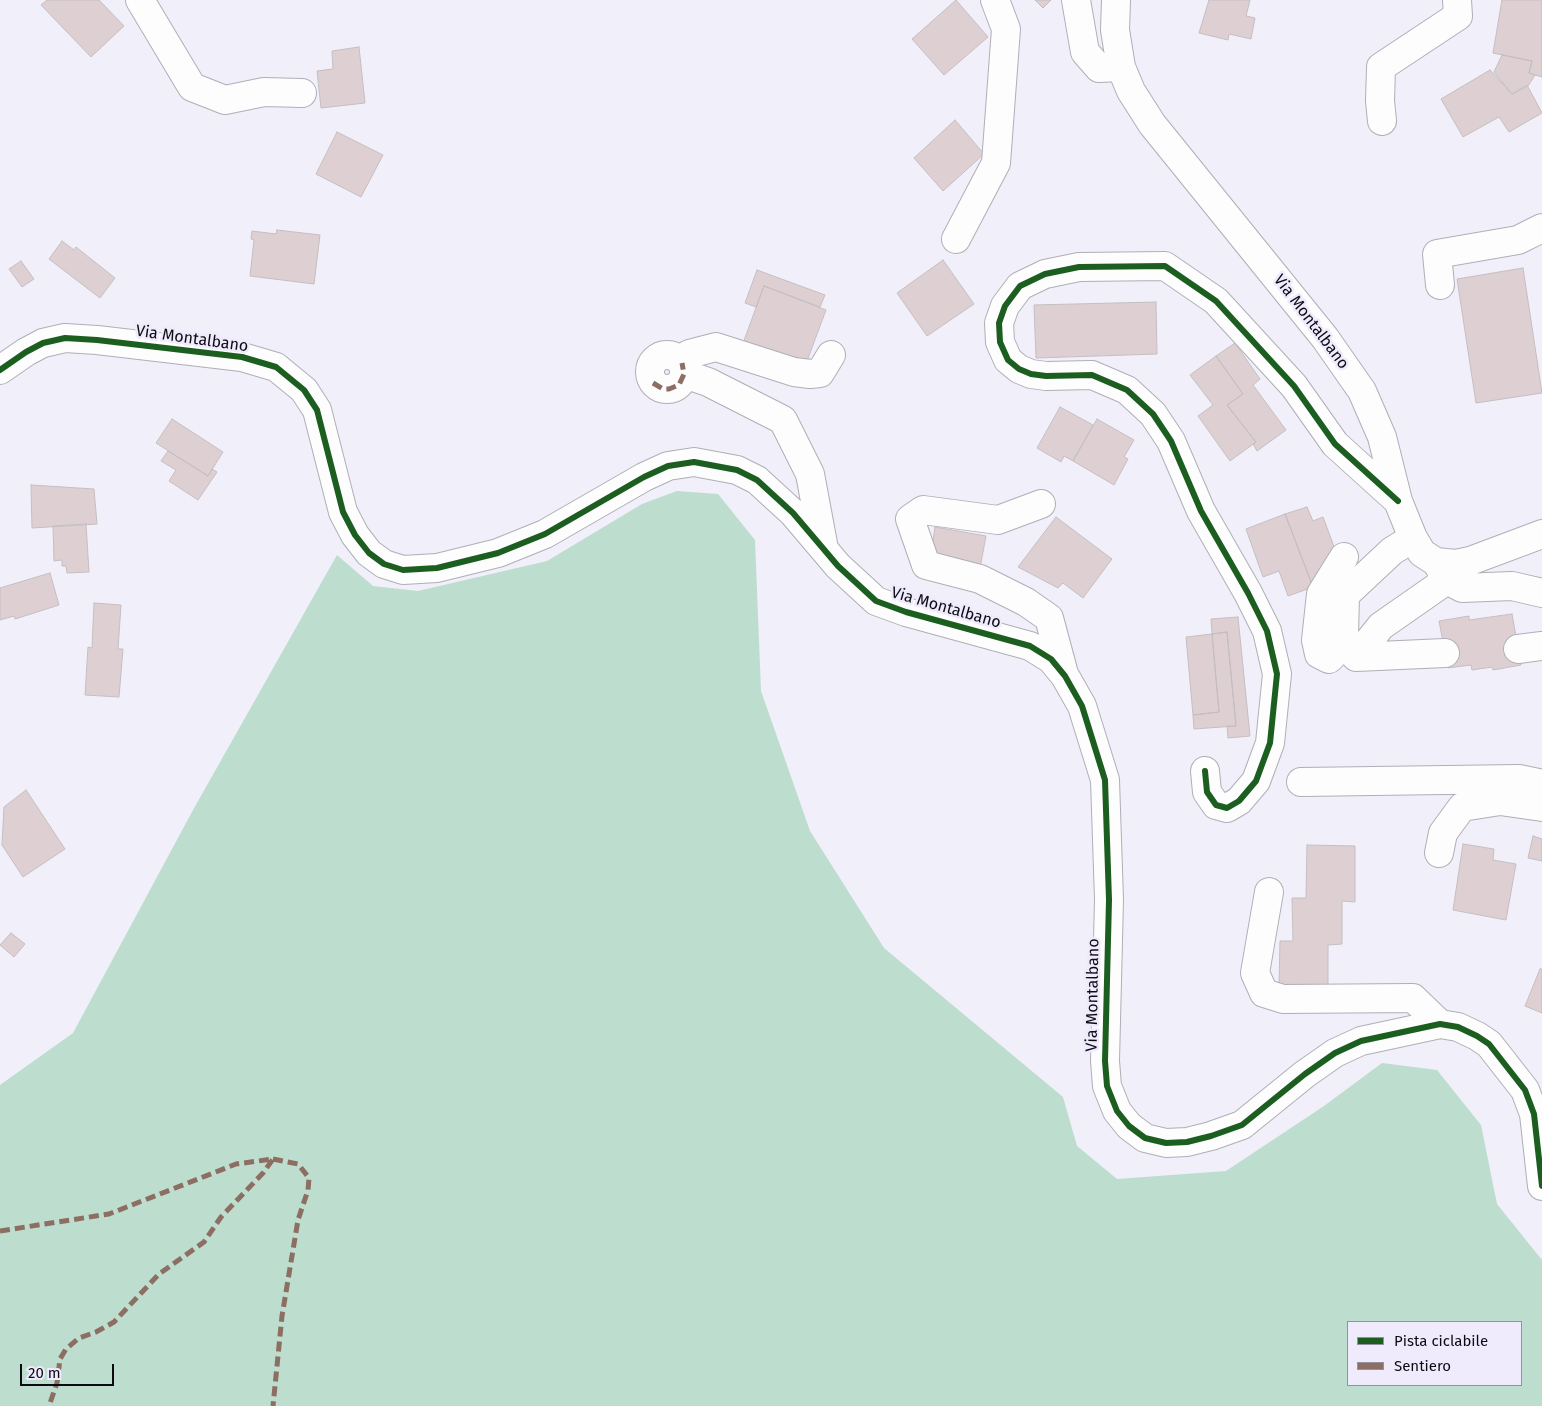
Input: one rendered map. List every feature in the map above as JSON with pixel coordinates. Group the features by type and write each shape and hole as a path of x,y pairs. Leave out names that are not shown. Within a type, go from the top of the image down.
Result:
{"street":[{"path":"140,0 192,87 225,100 264,92 302,93"},
{"path":"956,239 996,163 1006,29 995,0"},
{"path":"1076,0 1085,52 1099,68 1121,67"},
{"name":"Via Montalbano","path":"1116,0 1115,30 1121,67 1131,91 1152,124 1326,338 1362,391 1382,437 1398,501 1413,538 1422,553 1442,571"},
{"path":"1382,121 1380,101 1381,67 1458,16 1457,0"},
{"path":"1440,285 1437,254 1518,240 1542,228"},
{"path":"1205,770 1207,792 1216,805 1228,808 1239,801 1256,781 1270,742 1277,674 1267,631 1248,593 1201,511 1171,441 1152,414 1127,390 1092,375 1046,376 1031,374 1019,369 1008,360 1000,342 999,324 1005,306 1020,286 1046,274 1079,267 1165,266 1216,301 1294,386 1335,444 1398,501"},
{"name":"Via Montalbano","path":"0,370 43,343 65,338 242,357 276,367 304,390 317,410 343,512 356,536 369,553 384,564 403,570 437,568 498,552 545,534 644,477 668,466 694,462 737,470 757,480 793,514 859,588 876,601 906,612 1030,646 1051,658 1065,676 1082,706 1105,780 1109,900 1106,1077 1107,1086 1117,1110 1129,1126 1145,1138 1166,1143 1187,1142 1211,1136 1242,1125 1305,1074 1335,1053 1361,1041 1440,1024 1458,1027 1489,1044 1525,1090 1534,1114 1542,1186"},
{"path":"653,383 663,389 669,389 679,384 688,354 716,347 794,372 810,374 820,373 831,355"},
{"path":"683,368 783,420 810,474 824,549"},
{"path":"1041,504 998,520 922,510 910,519 926,565 980,579 1026,602 1049,618 1065,676"},
{"path":"1445,653 1356,656 1381,626 1450,564 1470,561 1542,534"},
{"path":"1344,557 1321,594 1316,640 1319,654 1329,659 1339,649 1344,636 1345,595 1392,551 1413,538"},
{"path":"1442,571 1462,588 1512,586 1542,593"},
{"path":"1301,782 1519,779 1538,784 1542,787"},
{"path":"1439,853 1443,834 1462,807 1500,801 1542,807"},
{"path":"1269,892 1255,973 1264,993 1283,998 1413,998 1440,1024"}],"green space":[{"path":"677,491 718,494 755,540 761,691 810,831 884,948 1063,1097 1077,1146 1117,1179 1226,1171 1324,1106 1382,1063 1437,1070 1481,1125 1497,1204 1542,1260 1542,1406 0,1406 0,1085 73,1033 193,810 337,555 373,586 418,591 547,561 642,504"}],"building":[{"path":"47,0 99,0 124,26 91,57 41,5"},
{"path":"956,0 988,37 944,75 912,39"},
{"path":"1035,0 1051,0 1043,8"},
{"path":"1209,0 1250,0 1246,16 1255,18 1251,39 1229,34 1228,40 1199,33"},
{"path":"1502,0 1542,0 1542,77 1529,73 1532,61 1493,53"},
{"path":"359,47 365,103 321,108 317,71 333,69 332,51"},
{"path":"1502,55 1532,61 1529,73 1535,75 1528,86 1512,94 1494,72"},
{"path":"1490,70 1512,94 1527,85 1542,113 1509,132 1499,117 1463,137 1441,99"},
{"path":"955,120 984,154 943,191 914,158"},
{"path":"337,132 383,155 361,197 316,174"},
{"path":"277,230 320,235 314,284 250,276 254,240 251,239 252,231 276,234"},
{"path":"62,241 74,250 76,247 115,278 100,298 49,259"},
{"path":"943,260 974,304 927,336 897,293"},
{"path":"21,261 34,279 22,287 9,269"},
{"path":"1523,268 1542,393 1476,403 1457,279"},
{"path":"757,270 825,295 820,307 764,286 756,307 745,303"},
{"path":"764,286 826,310 804,369 742,346"},
{"path":"1156,302 1157,354 1036,358 1034,305"},
{"path":"1235,343 1260,379 1253,385 1286,430 1257,451 1253,444 1256,442 1227,405 1243,394 1216,356"},
{"path":"1216,356 1243,394 1227,405 1256,442 1230,461 1198,416 1213,405 1190,375"},
{"path":"1060,407 1093,425 1073,461 1064,456 1061,462 1037,448"},
{"path":"172,419 223,452 208,476 156,443"},
{"path":"1097,419 1134,440 1124,457 1128,459 1114,485 1073,461"},
{"path":"168,451 208,476 212,469 217,472 198,500 169,481 176,470 161,461"},
{"path":"31,485 94,489 97,524 32,528"},
{"path":"1307,507 1313,521 1323,517 1339,560 1328,576 1311,582 1285,514"},
{"path":"1285,514 1313,587 1288,596 1279,571 1263,577 1246,529"},
{"path":"1056,517 1112,559 1083,598 1063,583 1058,588 1018,567"},
{"path":"86,524 89,572 67,573 66,566 62,566 62,560 54,561 53,526"},
{"path":"935,527 986,536 980,568 930,560"},
{"path":"50,573 59,605 15,619 14,616 0,620 0,588"},
{"path":"94,603 121,605 118,649 123,649 119,697 85,695 88,647 92,648"},
{"path":"1512,614 1521,665 1493,670 1492,667 1472,670 1471,665 1448,668 1439,621 1469,616 1469,620"},
{"path":"1238,617 1250,736 1228,738 1227,726 1236,726 1227,632 1212,634 1211,619"},
{"path":"1227,632 1236,726 1194,729 1193,715 1219,712 1212,634"},
{"path":"1212,634 1219,712 1193,715 1186,637"},
{"path":"26,790 65,849 23,877 2,845 4,807"},
{"path":"1533,836 1542,839 1542,861 1528,858"},
{"path":"1463,844 1494,849 1493,860 1516,864 1506,920 1453,910"},
{"path":"1307,845 1355,846 1355,902 1342,901 1342,944 1328,945 1328,988 1279,988 1280,941 1293,941 1292,898 1306,898"},
{"path":"11,933 25,944 14,957 0,945"},
{"path":"1540,969 1542,969 1542,1013 1525,1006"}],"marked path":[{"path":"653,383 663,389 679,385 684,374 682,363"},
{"path":"273,1159 298,1164 309,1178 308,1190 298,1220 282,1316 273,1406"},
{"path":"0,1231 109,1214 236,1164 273,1159 263,1173 221,1217 204,1242 159,1274 114,1322 96,1332 79,1338 66,1349 60,1359 57,1383 49,1406"}],"cycle path":[{"path":"1205,771 1207,792 1216,805 1227,808 1239,801 1256,781 1270,743 1277,674 1267,631 1248,593 1201,511 1171,441 1153,414 1127,390 1092,375 1046,376 1031,374 1019,369 1008,360 1000,342 999,323 1005,306 1020,286 1045,274 1079,267 1165,266 1216,301 1294,386 1335,444 1398,501"},
{"path":"0,370 43,343 65,338 242,357 276,367 304,390 317,410 343,512 355,535 369,553 384,564 403,570 437,568 498,553 545,534 644,477 668,466 694,462 737,470 757,480 793,513 838,566 876,601 906,612 1030,646 1051,659 1065,676 1082,706 1105,780 1109,900 1105,1061 1107,1086 1117,1111 1129,1126 1145,1138 1166,1143 1187,1142 1211,1136 1242,1125 1305,1074 1335,1053 1361,1041 1440,1024 1458,1027 1489,1044 1525,1090 1534,1114 1542,1186"}]}
